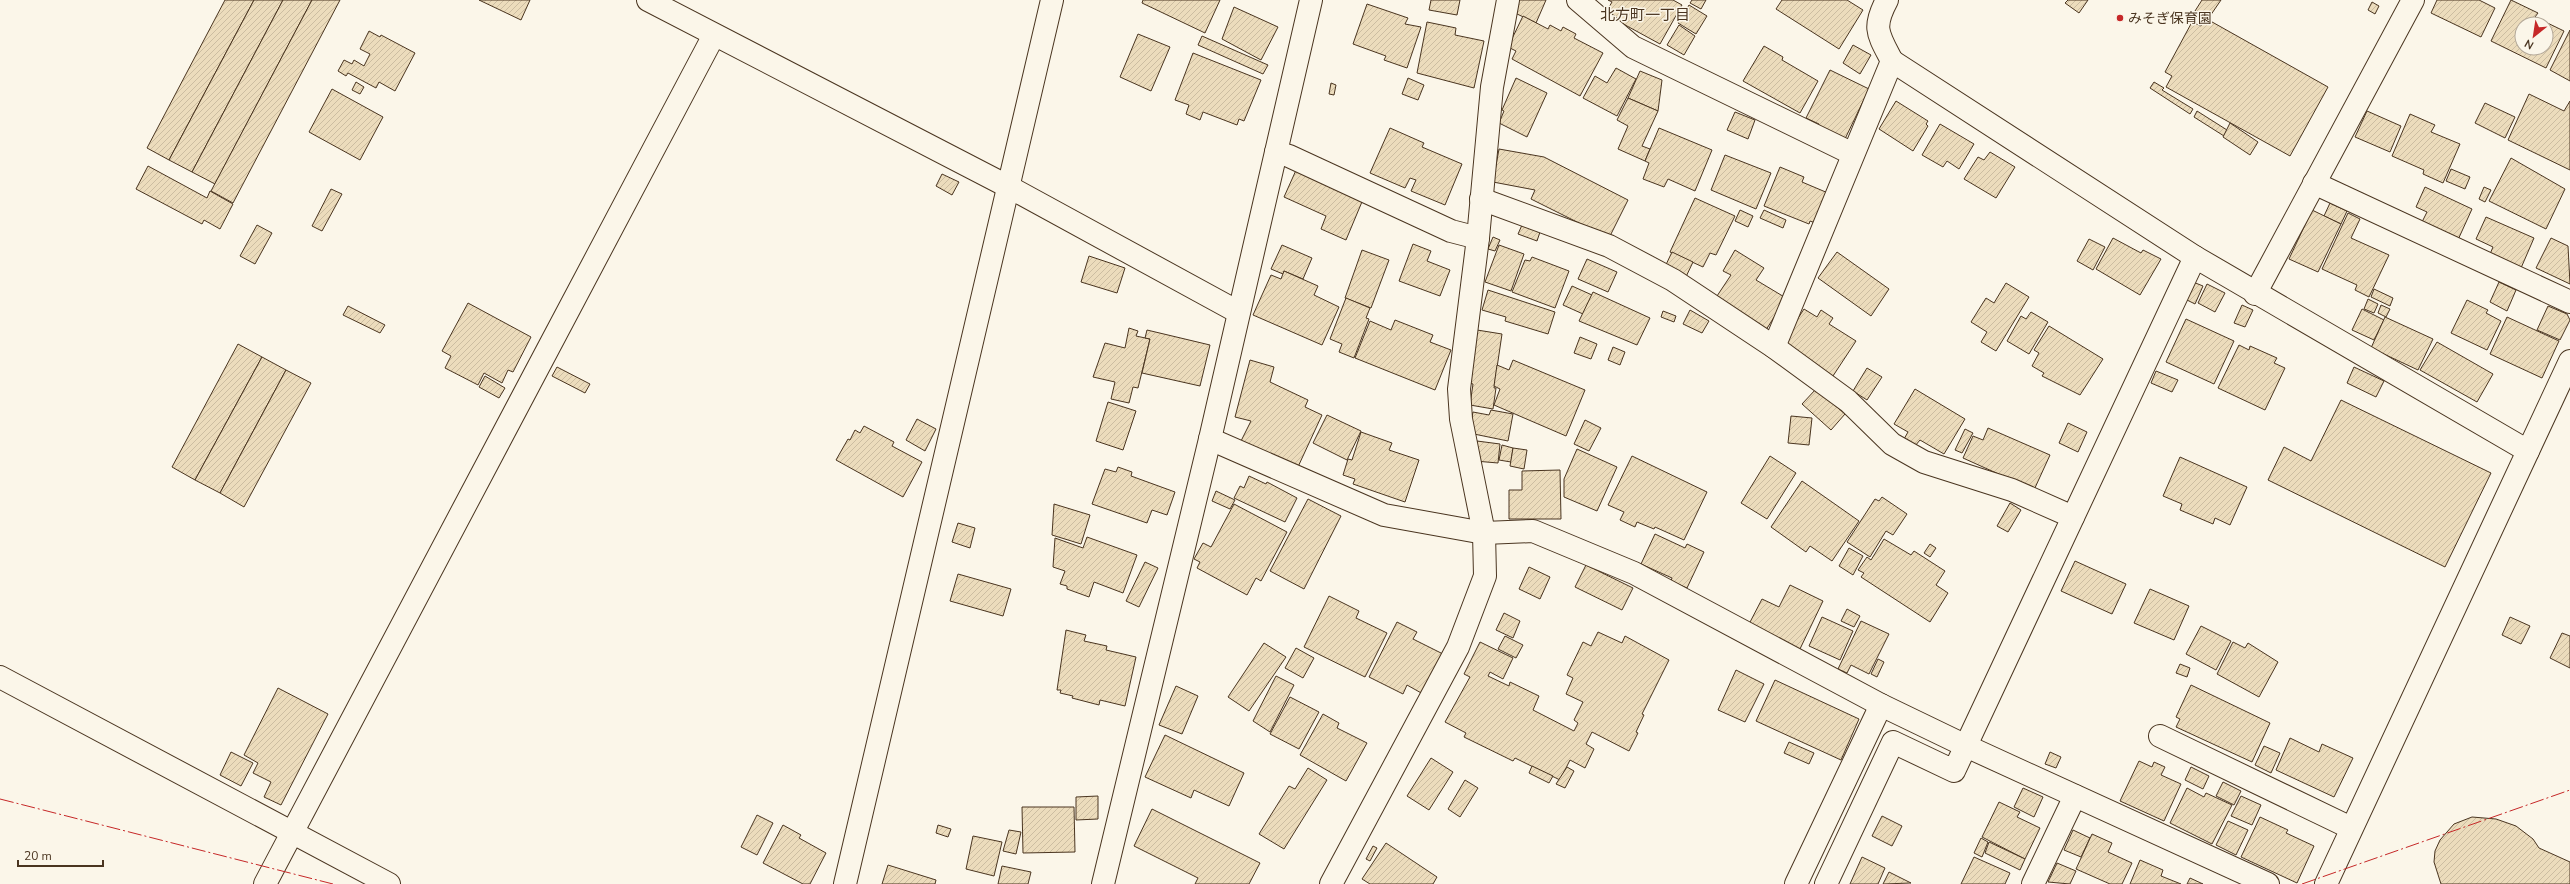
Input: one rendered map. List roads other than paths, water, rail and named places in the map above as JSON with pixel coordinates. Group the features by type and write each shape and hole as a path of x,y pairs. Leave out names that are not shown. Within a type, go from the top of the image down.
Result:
{"street":[{"path":"648,0 1009,187 1238,312"},
{"path":"845,884 1052,0"},
{"path":"1103,884 1210,439 1311,0"},
{"path":"1331,884 1458,647 1485,576 1484,533 1461,419 1459,389 1478,238 1492,86 1508,0"},
{"path":"1578,0 1633,47 1853,154"},
{"path":"1887,0 1878,16 1878,29 1892,61 2195,257 2255,294 2528,451"},
{"path":"2255,294 2413,0"},
{"path":"265,884 714,35"},
{"path":"1774,346 1892,61"},
{"path":"1276,152 1289,156 1451,231 1478,238"},
{"path":"2314,183 2570,302"},
{"path":"1481,199 1609,246 1674,280 1774,346 1848,401 1892,444 1924,462 2012,490 2073,517"},
{"path":"1826,884 1893,742 1954,771 2195,257"},
{"path":"2326,884 2570,361"},
{"path":"1210,439 1384,515 1484,533 1533,531 1634,573 1881,705 1966,746 2268,884"},
{"path":"0,677 389,884"},
{"path":"1796,884 1881,705"},
{"path":"2160,736 2351,828"},
{"path":"2033,884 2075,796"}],"place":[{"name":"みそぎ保育園","path":"2120,18"}],"district":[{"name":"北方町一丁目","path":"1645,15"}]}
